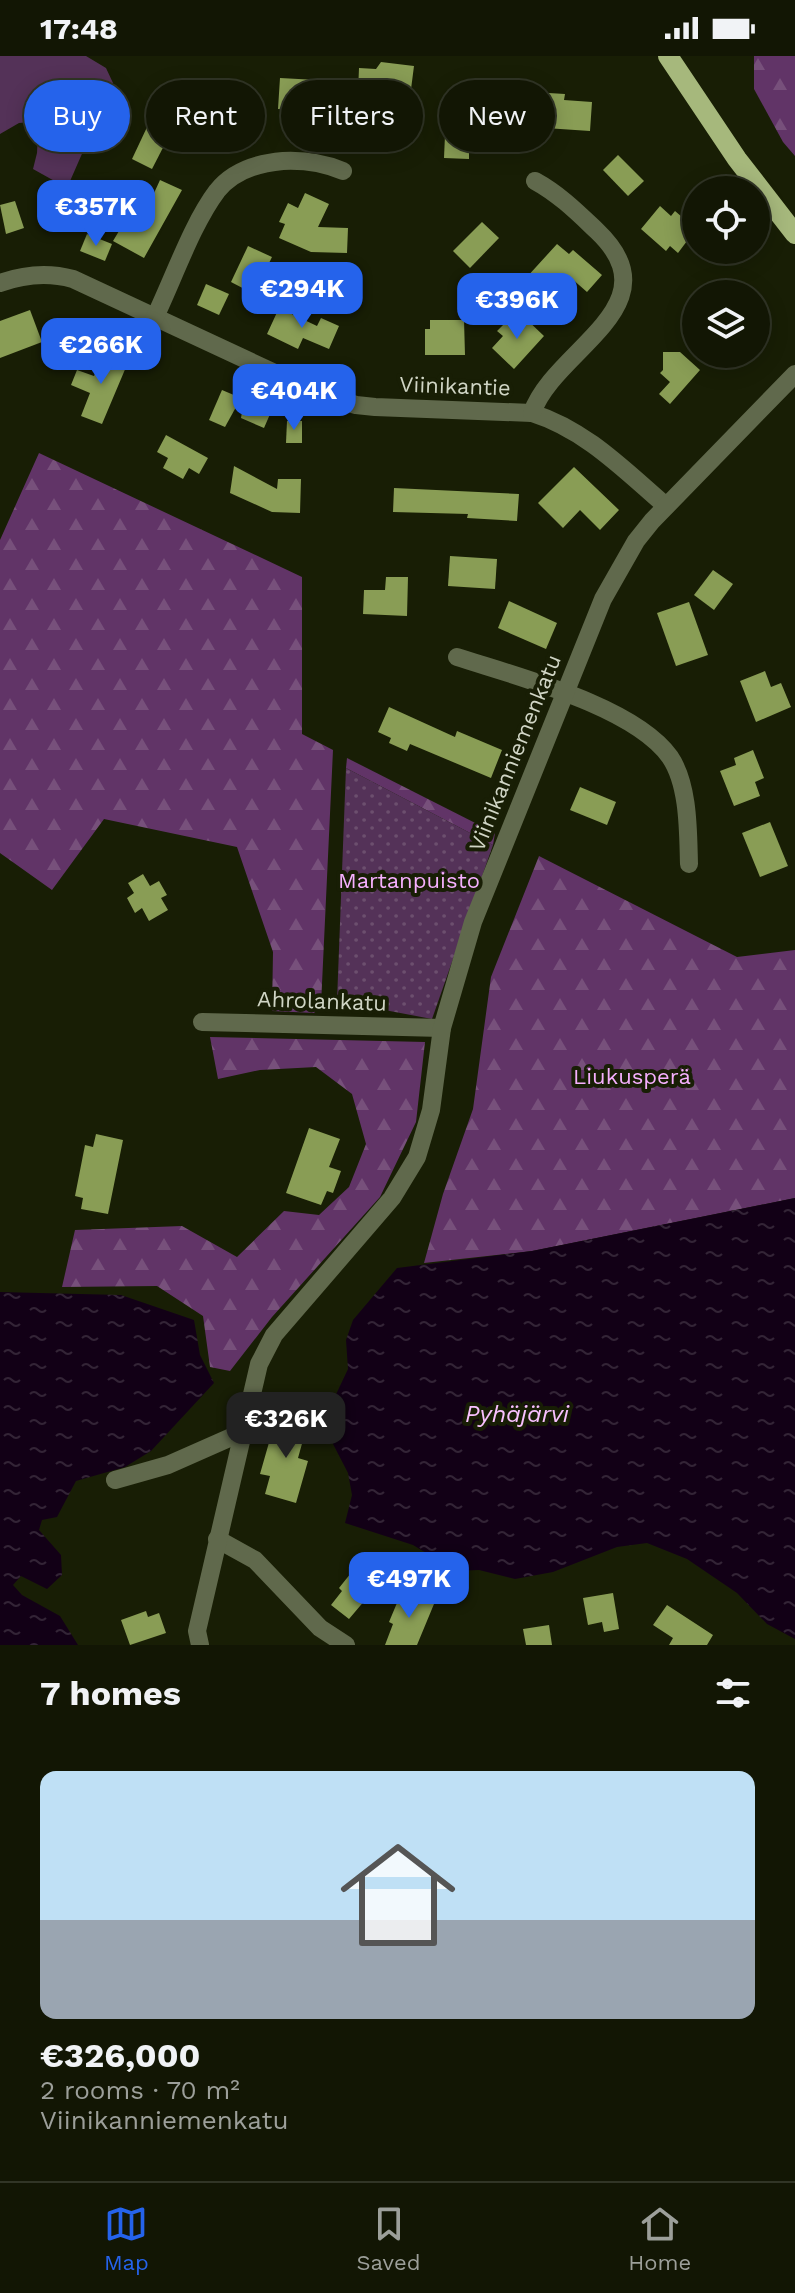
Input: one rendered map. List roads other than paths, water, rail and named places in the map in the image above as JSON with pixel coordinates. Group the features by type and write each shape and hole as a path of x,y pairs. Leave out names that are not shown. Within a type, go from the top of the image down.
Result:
{"main road":[{"path":"668,56 728,148 795,234"}],"street":[{"path":"154,319 201,220 218,190 234,176 260,164 296,161 343,171"},
{"path":"532,413 548,385 613,313 621,297 624,278 618,256 606,239 555,193 535,181"},
{"name":"Viinikantie","path":"0,283 29,275 58,275 73,279 322,395 356,405 532,413 560,423 595,445 666,506"},
{"name":"Viinikanniemenkatu","path":"200,1645 197,1631 245,1431 254,1379 274,1335 392,1198 417,1157 426,1134 434,1095 442,1028 473,922 610,586 636,541 666,506 795,374"},
{"path":"457,657 565,693 633,725 654,740 671,759 682,791 688,820 689,864"},
{"name":"Ahrolankatu","path":"202,1022 442,1028"},
{"path":"115,1480 168,1465 245,1431"},
{"path":"217,1539 255,1560 320,1628 346,1645"}],"water":[{"name":"Pyhäjärvi","path":"795,1198 795,1639 767,1624 737,1593 687,1559 647,1543 617,1547 553,1572 515,1579 479,1570 456,1571 413,1545 345,1523 352,1495 348,1473 333,1444 331,1405 348,1369 346,1340 353,1320 397,1268 532,1251"},
{"path":"0,1292 121,1295 194,1320 200,1355 214,1383 151,1451 125,1467 76,1481 57,1517 42,1520 39,1530 61,1555 62,1575 47,1589 21,1576 13,1585 22,1595 60,1616 78,1645 0,1645"}],"park label":[{"name":"Martanpuisto","path":"409,880"},
{"name":"Liukusperä","path":"632,1076"}]}
